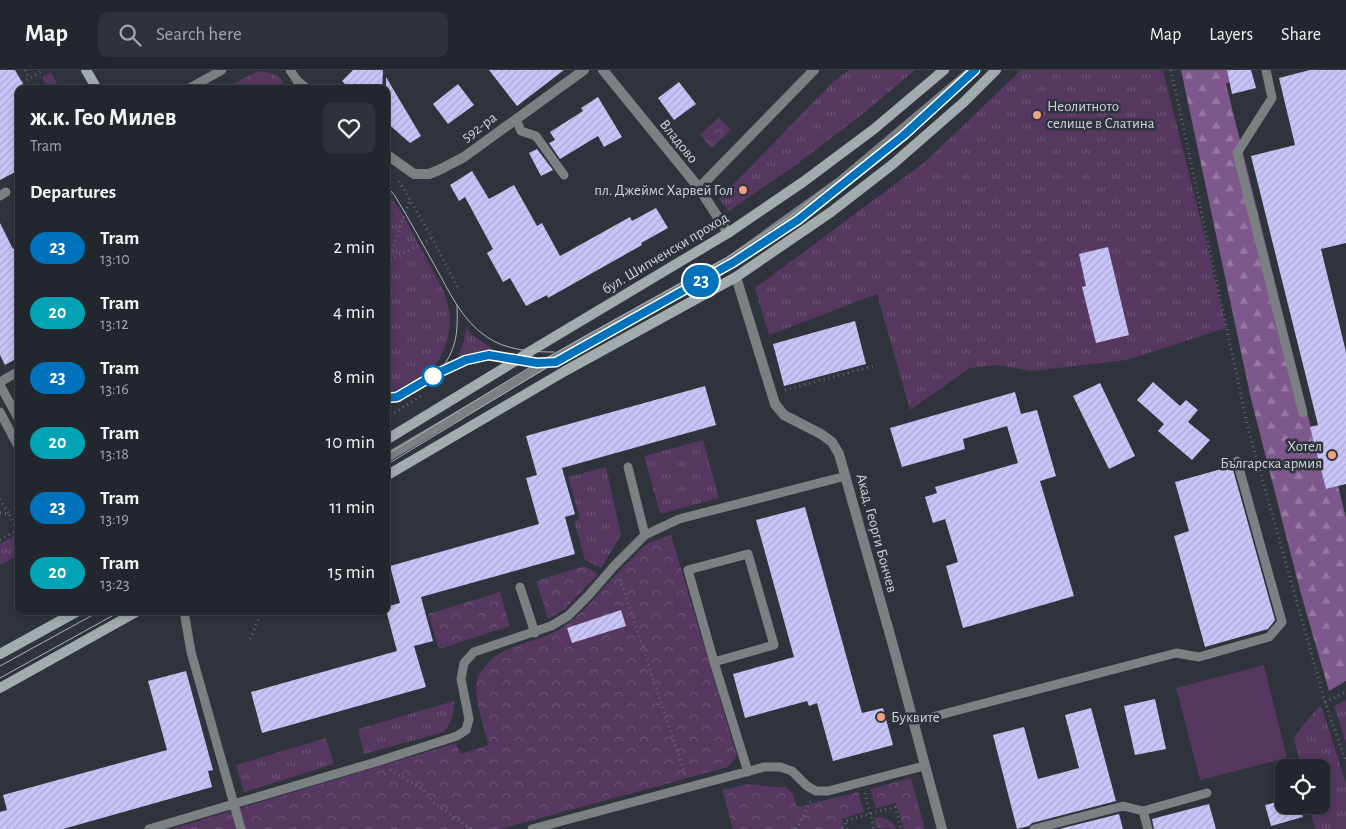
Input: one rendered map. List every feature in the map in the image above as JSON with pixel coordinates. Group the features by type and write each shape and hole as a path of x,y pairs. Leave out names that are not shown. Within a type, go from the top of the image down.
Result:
{"main road":[{"path":"86,70 95,85"},
{"name":"бул. Шипченски проход","path":"390,438 728,233 803,182 874,129 944,70"},
{"path":"390,474 565,371 736,277 831,212 892,164 964,102 996,70"},
{"path":"0,654 71,615"},
{"path":"0,688 131,615"}],"street":[{"name":"592-ра","path":"390,157 414,174 429,174 464,156 584,70"},
{"name":"Владово","path":"603,70 699,188 728,233"},
{"path":"699,188 814,70"},
{"name":"Акад. Георги Бончев","path":"736,277 775,404 784,416 821,434 832,442 839,454 942,829"}],"lane":[{"path":"195,85 222,70"},
{"path":"290,70 299,85"},
{"path":"390,456 588,339 730,260 839,182 972,70"},
{"path":"1266,70 1272,98 1237,153 1303,413"},
{"path":"516,119 521,131 536,136 564,175"},
{"path":"15,374 0,383 15,412"},
{"path":"0,412 15,440"},
{"path":"913,722 1176,653 1199,657 1269,637 1282,622 1237,461"},
{"path":"628,467 645,535"},
{"path":"149,829 457,736 466,730 469,719 462,679 464,664 474,652 535,633 568,616 645,535 679,520 846,476"},
{"path":"714,662 774,645 748,554 688,570 714,662 748,772"},
{"path":"520,587 535,633"},
{"path":"185,615 191,652 241,829"},
{"path":"532,829 764,767 780,767 792,771 807,786 816,791 828,791 924,766"},
{"path":"1034,829 1123,806 1143,811 1207,793"},
{"path":"1143,811 1148,829"}],"path":[{"path":"25,70 29,78"},
{"path":"22,82 44,70"},
{"path":"1171,70 1248,428 1325,702 1346,762"},
{"path":"396,178 432,238 459,290"},
{"path":"390,255 410,199"},
{"path":"390,260 432,238"},
{"path":"390,296 394,298"},
{"path":"782,391 877,365"},
{"path":"391,415 424,394"},
{"path":"0,499 15,525"},
{"path":"0,513 9,514"},
{"path":"0,540 15,532"},
{"path":"615,565 690,787"},
{"path":"250,639 260,615"},
{"path":"1325,702 1346,692"},
{"path":"376,762 424,790 434,802 471,829"},
{"path":"796,829 816,791"},
{"path":"865,793 874,829"},
{"path":"847,829 845,821 895,807 901,829"}],"green space":[{"path":"849,70 915,70 864,113 793,167 729,211 719,199 833,82"},
{"path":"1021,70 1163,70 1226,328 1127,360 1032,371 996,365 970,368 910,410 877,294 769,335 755,288 925,162"},
{"path":"1181,70 1227,70 1230,82 1226,84 1326,489 1338,486 1346,518 1346,681 1329,691 1301,594 1251,399"},
{"path":"260,71 270,73 277,76 284,85 231,85"},
{"path":"51,72 58,85 46,85 42,77"},
{"path":"719,117 731,130 712,148 700,135"},
{"path":"390,199 403,215 444,292 449,309 450,325 447,343 439,360 429,372 390,392"},
{"path":"466,326 471,334 493,349 458,357 464,341"},
{"path":"703,440 719,498 660,514 644,456"},
{"path":"606,467 621,535 601,568 585,560 574,521 580,519 568,477"},
{"path":"15,535 15,557 0,565 0,544"},
{"path":"671,535 737,756 728,767 501,829 171,829 456,743 460,754 488,745 476,690 479,675 487,664 507,650 563,627 582,612 643,547 652,541"},
{"path":"584,566 598,574 565,609 548,619 536,581"},
{"path":"500,592 510,626 439,649 428,614"},
{"path":"1264,665 1287,758 1275,759 1275,761 1200,780 1176,688"},
{"path":"1346,700 1346,743 1334,706"},
{"path":"454,701 452,718 444,732 364,754 358,729"},
{"path":"1321,705 1346,783 1346,829 1315,829 1311,814 1330,814 1330,759 1299,759 1294,738"},
{"path":"326,738 334,764 244,792 236,765"},
{"path":"911,778 925,829 904,829 896,803 876,808 870,789"},
{"path":"749,784 786,787 793,794 797,807 858,792 864,812 842,819 844,829 733,829 722,790"},
{"path":"879,817 890,821 897,829 877,828 874,818"}],"building":[{"path":"0,70 15,70 24,85 15,85 15,172 0,180"},
{"path":"353,70 383,70 382,85 346,85 342,81"},
{"path":"489,70 564,70 517,106"},
{"path":"1227,70 1251,70 1256,88 1232,94"},
{"path":"1310,70 1346,70 1346,243 1321,249 1346,352 1346,484 1326,489 1310,427 1318,425 1251,156 1295,145 1279,78"},
{"path":"386,77 421,136 410,143 390,126 390,85 386,85"},
{"path":"679,82 696,104 674,120 658,98"},
{"path":"458,84 474,105 448,124 433,104"},
{"path":"598,97 622,137 604,147 598,136 560,159 549,143 555,140 550,132 583,111 581,108"},
{"path":"537,149 553,170 541,176 529,153"},
{"path":"472,171 489,199 514,185 537,226 542,223 560,256 630,217 632,221 656,208 668,228 641,243 642,245 548,298 547,295 526,306 510,278 503,282 487,253 493,249 465,197 459,201 450,185"},
{"path":"0,223 13,249 15,248 15,359 5,365 0,355"},
{"path":"1108,247 1129,335 1096,343 1082,287 1086,286 1079,254"},
{"path":"855,321 866,364 784,386 773,344"},
{"path":"1153,382 1180,406 1186,400 1198,410 1188,422 1210,440 1192,460 1158,431 1164,424 1137,400"},
{"path":"1100,383 1135,456 1109,469 1073,396"},
{"path":"705,386 716,425 562,468 575,514 565,517 575,554 421,597 433,641 414,646 426,687 262,733 251,692 397,651 387,615 390,615 390,606 400,603 390,566 539,524 526,478 537,475 526,436"},
{"path":"1015,392 1021,414 1037,410 1056,476 1040,481 1074,596 963,628 946,566 958,562 945,519 933,523 925,497 937,493 935,487 1018,463 1007,426 963,439 965,449 902,467 890,428"},
{"path":"1232,466 1275,620 1268,629 1205,647 1174,536 1189,531 1175,482"},
{"path":"805,507 862,713 883,708 893,745 833,761 817,703 809,706 807,701 745,718 733,674 794,657 756,520"},
{"path":"621,610 626,626 572,643 567,628"},
{"path":"186,671 213,770 208,771 212,787 63,829 0,829 0,812 7,810 3,795 167,750 148,681"},
{"path":"1155,699 1166,749 1135,755 1124,706"},
{"path":"1091,708 1116,801 1032,823 1029,826 1017,829 993,735 1024,727 1038,779 1079,768 1065,715"},
{"path":"1275,802 1275,814 1302,814 1303,817 1271,826 1265,805"},
{"path":"1209,804 1216,829 1154,829 1152,819"},
{"path":"1119,814 1123,829 1059,829"}],"tram line":[{"path":"390,463 556,362 734,263 798,220 904,135 975,70"},
{"name":"23","path":"390,398 397,397 438,373 466,360 489,355 537,363 556,362 734,262 798,220 904,135 975,70"},
{"path":"390,453 537,363 726,258 792,215 824,189"},
{"path":"390,190 457,305 470,323 487,337 502,345 528,351 554,352"},
{"path":"440,371 450,355 455,340 457,305"},
{"path":"390,398 397,397 438,373 466,360 489,355 538,363"},
{"path":"0,666 93,615"},
{"path":"0,678 114,615"}],"place":[{"name":"Неолитното селище в Слатина","path":"1037,115"},
{"name":"пл. Джеймс Харвей Гол","path":"743,190"},
{"name":"Хотел Българска армия","path":"1332,455"},
{"name":"Буквите","path":"881,717"}]}
